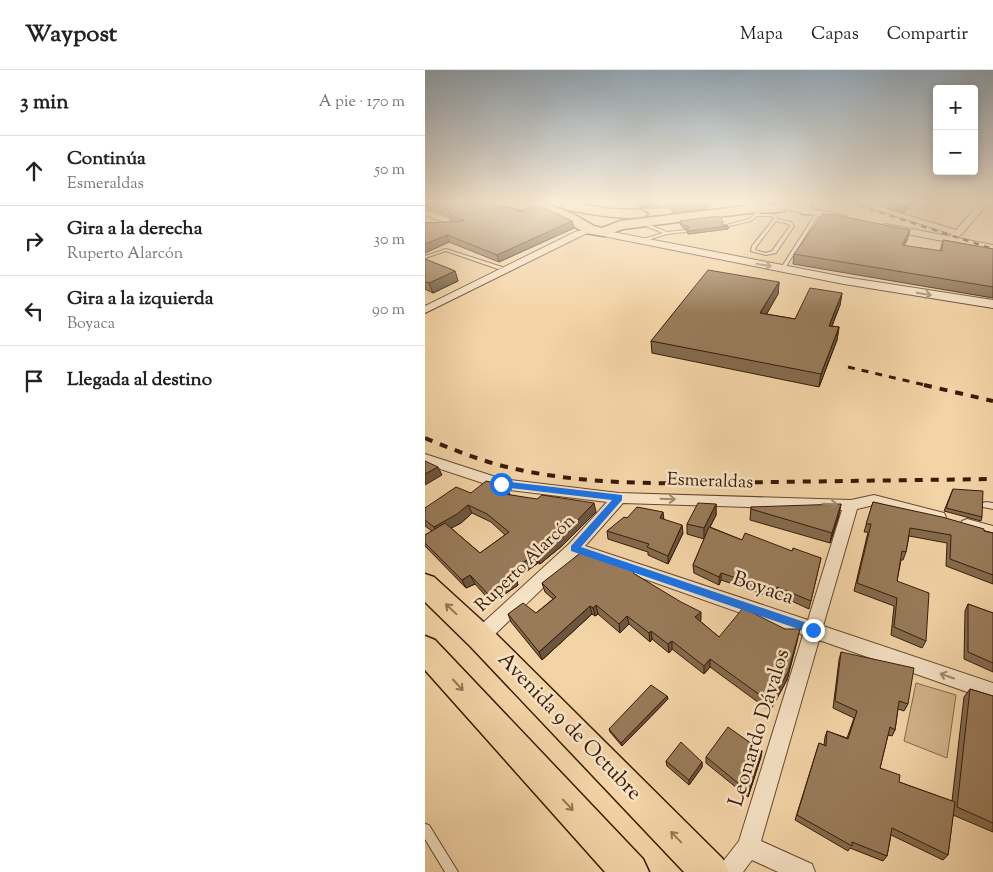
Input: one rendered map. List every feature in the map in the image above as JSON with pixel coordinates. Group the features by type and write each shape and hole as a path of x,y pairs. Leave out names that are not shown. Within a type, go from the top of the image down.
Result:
{"main road":[{"name":"Avenida 9 de Octubre","path":"425,585 480,637 710,872"},
{"path":"425,649 630,872"}],"street":[{"path":"425,305 558,239"},
{"path":"425,310 567,239"},
{"path":"635,239 938,296 993,304"},
{"path":"966,239 993,248"},
{"name":"Esmeraldas","path":"425,459 501,484 619,498 851,505 874,500 993,532"},
{"name":"Ruperto Alarcón","path":"480,637 574,548 619,498"},
{"name":"Leonardo Dávalos","path":"729,872 748,847 851,505"},
{"name":"Boyaca","path":"574,548 993,692"},
{"path":"748,847 804,872"}],"lane":[{"path":"641,241 646,239"},
{"path":"760,239 753,251 766,254 774,252 783,239"},
{"path":"783,268 795,239"},
{"path":"425,257 446,250 500,268"},
{"path":"425,829 452,872"}],"shaded area":[{"path":"916,683 956,695 947,758 904,741"}],"building":[{"path":"425,239 436,239 425,244"},
{"path":"458,239 531,239 497,255"},
{"path":"805,239 905,239 902,245 942,251 943,240 993,249 993,287 794,254"},
{"path":"425,259 455,271 429,283 425,282"},
{"path":"708,270 779,282 760,313 795,319 810,288 842,293 829,326 839,327 821,374 651,341"},
{"path":"425,461 438,467 425,474"},
{"path":"486,481 507,486 498,493 537,499 542,495 594,503 561,537 537,556 535,554 510,572 515,576 488,594 470,575 462,580 425,543 425,535 445,523 480,553 509,532 487,514 468,505 457,514 434,527 425,520 425,508 456,487 471,493"},
{"path":"953,489 983,491 982,517 946,508"},
{"path":"873,502 942,517 993,533 993,575 950,559 951,535 910,528 906,552 902,551 897,581 929,593 926,641 894,627 897,598 857,583 871,524 866,524"},
{"path":"698,503 716,504 704,528 687,524"},
{"path":"841,504 832,533 751,509 751,507"},
{"path":"637,507 663,512 660,518 682,525 668,556 647,547 649,544 607,531 624,517 627,518"},
{"path":"709,527 742,540 745,533 792,551 793,548 821,558 811,601 777,587 776,591 721,573 719,577 693,565"},
{"path":"583,551 635,571 633,573 701,612 695,617 719,637 743,608 785,629 800,629 788,672 771,703 710,659 704,666 672,641 668,644 651,631 649,633 627,616 619,624 596,605 593,608 590,606 539,652 508,614 523,603 536,613 556,597 542,583"},
{"path":"968,604 993,613 993,663 968,652"},
{"path":"841,652 914,668 908,704 899,701 895,730 890,727 880,768 900,775 899,782 955,802 948,855 892,828 887,856 852,842 852,846 797,815 819,743 826,746 827,731 848,739 857,711 835,701"},
{"path":"651,685 667,696 621,743 609,729"},
{"path":"970,689 993,696 993,823 957,807"},
{"path":"728,727 762,751 749,792 706,757"},
{"path":"681,742 702,762 689,780 666,761"}],"railway":[{"path":"963,239 993,249"},
{"path":"848,367 929,386"},
{"path":"924,385 993,401"},
{"path":"425,438 475,458 507,467 540,474 606,481 673,483 993,479"}],"route":[{"path":"501,484 619,498 574,548 813,630"}]}
